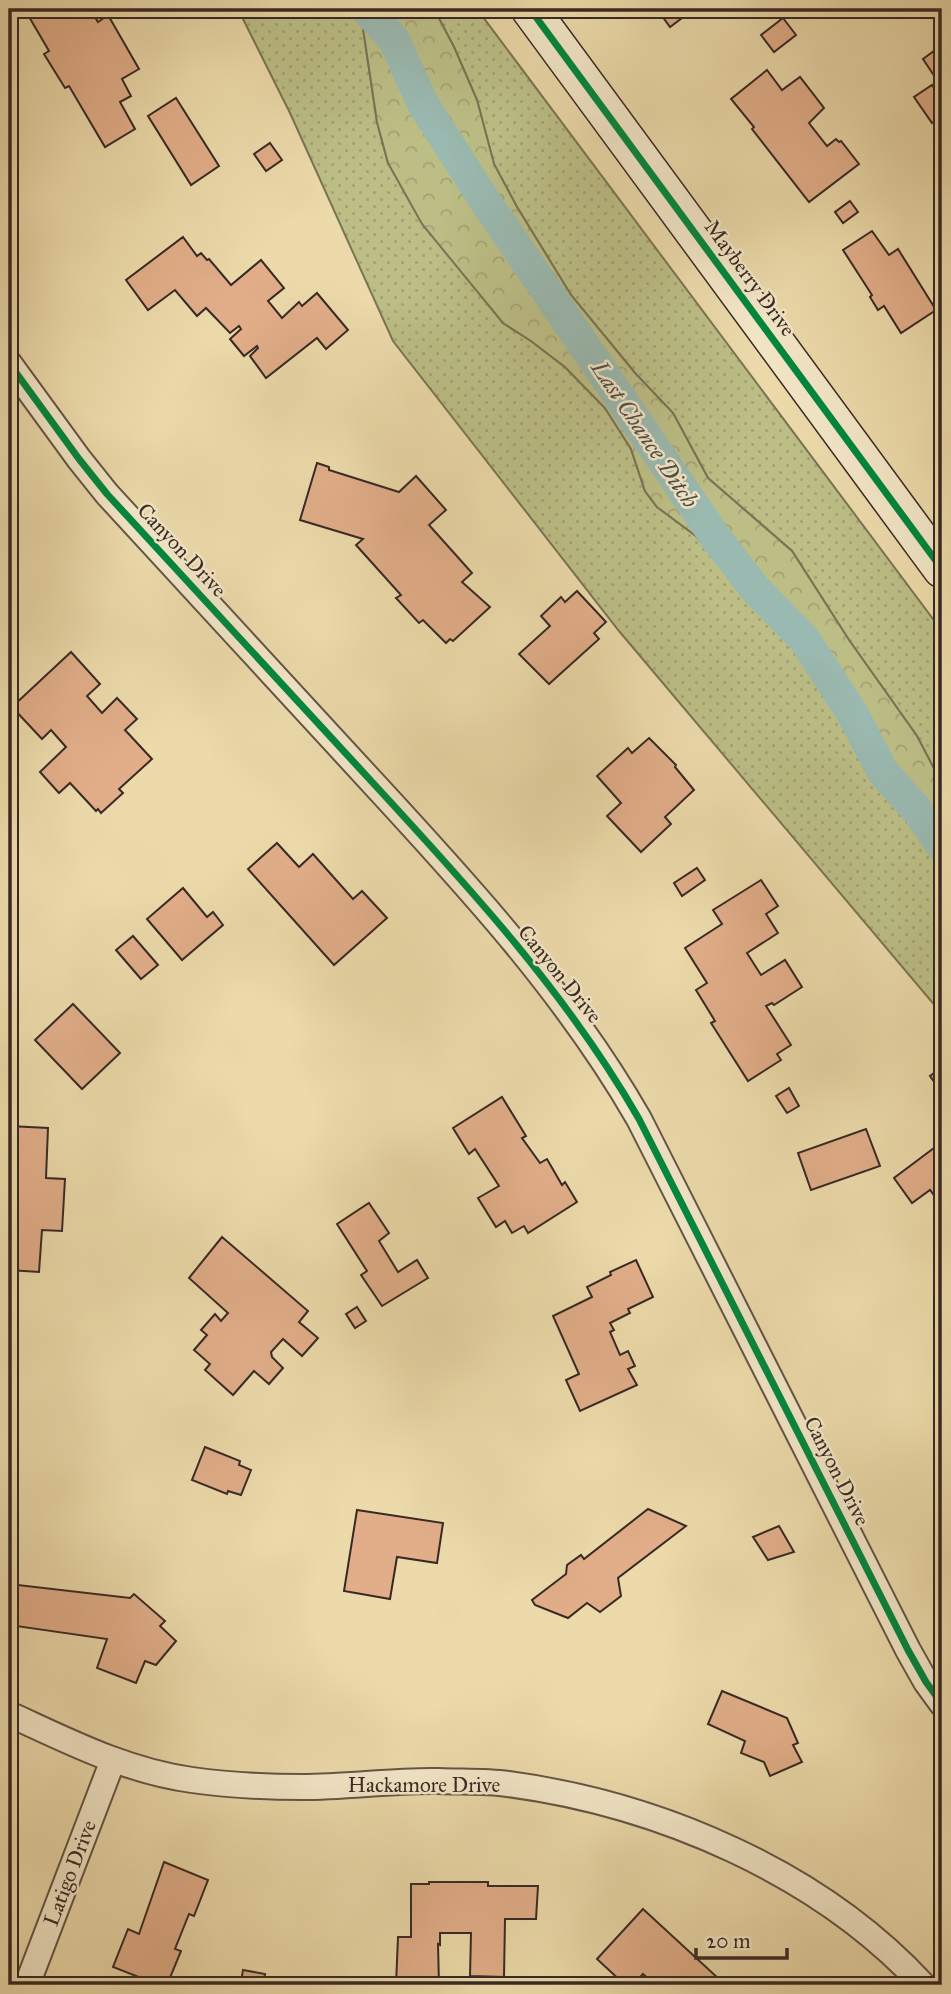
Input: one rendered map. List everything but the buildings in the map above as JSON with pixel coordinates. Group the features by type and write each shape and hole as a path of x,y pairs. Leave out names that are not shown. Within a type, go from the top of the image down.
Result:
{"main road":[{"name":"Mayberry Drive","path":"530,9 942,569"}],"street":[{"name":"Canyon Drive","path":"9,363 107,494 431,846 507,935 596,1048 639,1118 908,1650 942,1704"},
{"name":"Hackamore Drive","path":"9,1714 114,1760 136,1768 190,1780 251,1786 303,1787 436,1781 505,1784 552,1791 610,1805 673,1825 730,1848 781,1875 862,1929 923,1985"},
{"name":"Latigo Drive","path":"27,1985 114,1760"}],"green space":[{"path":"238,9 357,9 361,15 377,122 388,163 465,275 503,323 565,367 605,408 631,449 645,491 657,507 696,536 769,620 800,651 829,694 883,790 942,858 942,1014 619,631 393,341 290,113"},
{"path":"357,9 434,9 477,100 494,164 571,295 635,373 673,413 708,478 792,551 849,640 917,736 942,784 942,858 883,790 829,694 800,651 769,620 696,536 657,507 645,491 631,449 605,408 565,367 503,323 422,224 388,163 377,122 361,15"},
{"path":"434,9 477,9 942,631 942,784 917,736 849,640 792,551 708,478 673,413 635,373 571,295 494,164 477,100"}],"waterway":[{"name":"Last Chance Ditch","path":"366,9 394,40 423,104 481,195 718,541 756,590 804,639 852,713 883,772 916,809 942,846"}],"cycle path":[{"path":"530,9 942,569"},
{"path":"9,363 107,494 481,902 581,1029 639,1119 908,1650 942,1704"}]}
